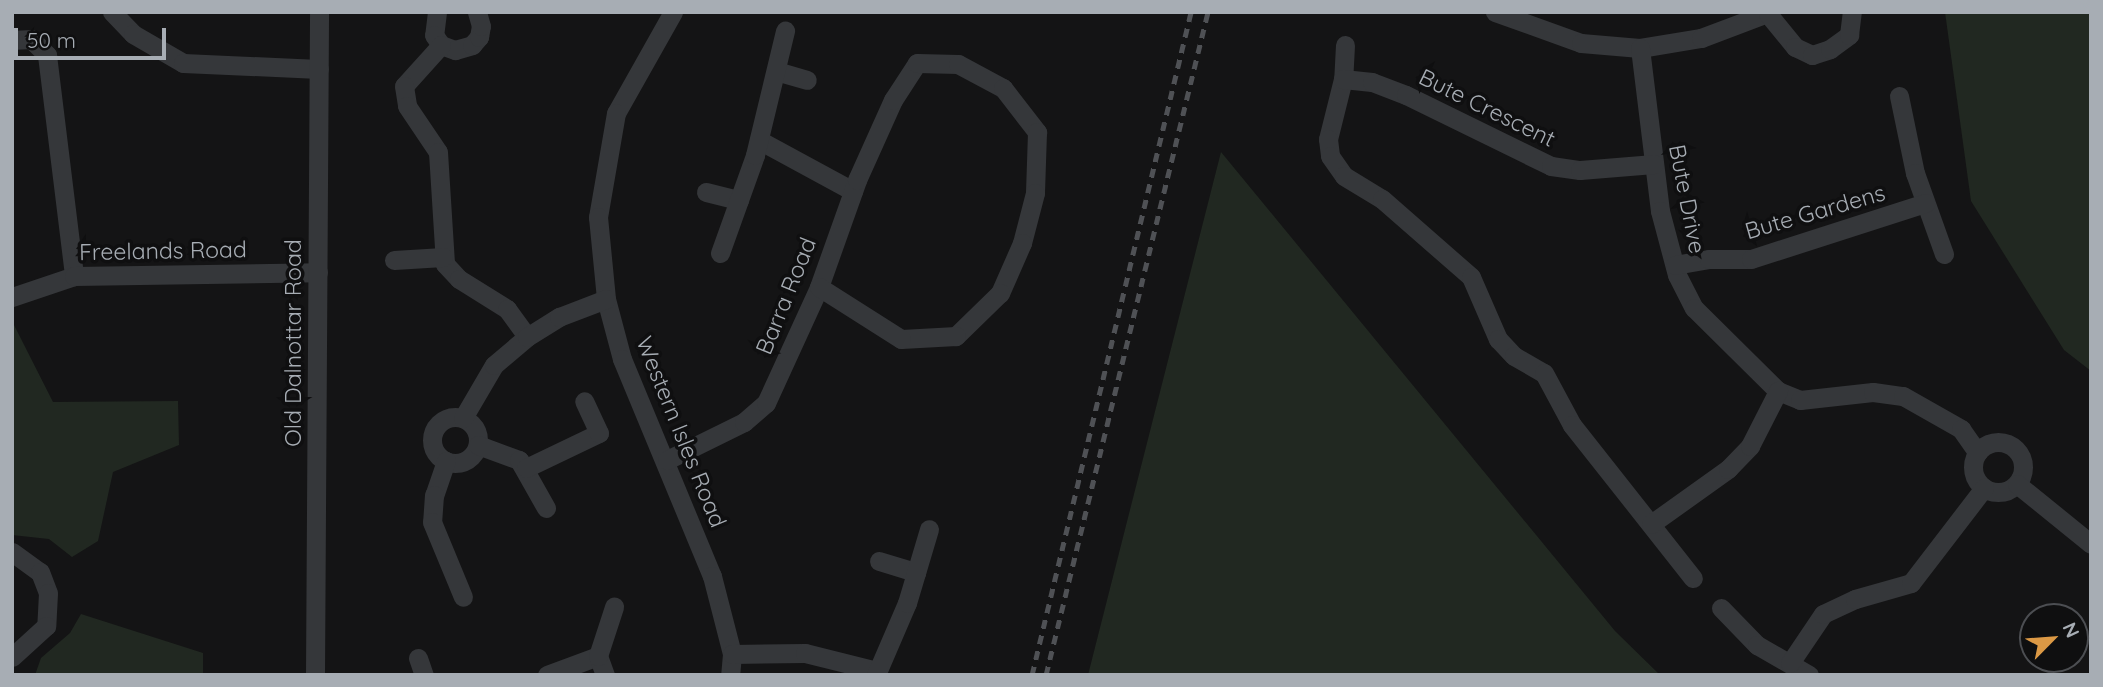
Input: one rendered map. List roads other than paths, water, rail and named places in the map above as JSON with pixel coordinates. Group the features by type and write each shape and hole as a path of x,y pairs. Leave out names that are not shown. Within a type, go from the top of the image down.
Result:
{"street":[{"path":"112,12 133,34 183,63 319,69"},
{"name":"Old Dalnottar Road","path":"315,675 319,12"},
{"path":"437,12 433,27 441,45 455,50 472,45 479,37 481,14"},
{"path":"648,12 669,18"},
{"path":"1495,12 1581,43 1640,48 1700,38 1769,13 1795,47 1812,55 1830,49 1849,35 1852,12"},
{"name":"Western Isles Road","path":"669,18 616,113 604,169 598,217 606,299 622,359 667,460 712,576 732,654 730,675"},
{"path":"720,253 759,140 785,31"},
{"path":"12,40 31,39 47,55 74,276"},
{"path":"441,45 412,74 404,86 407,106 438,152 443,257 459,279 507,309 527,337"},
{"path":"1346,45 1343,79 1328,139 1330,156 1343,176 1382,199 1471,277 1498,339 1514,356 1544,373 1557,404 1693,578"},
{"name":"Bute Drive","path":"1640,48 1660,211 1675,265 1694,308 1778,391"},
{"name":"Barra Road","path":"667,460 744,422 766,403 819,287 853,191 893,100 917,63 958,64 1003,88 1037,132 1035,193 1022,243 1000,293 956,336 901,339 819,287"},
{"path":"776,71 807,80"},
{"name":"Bute Crescent","path":"1343,79 1372,82 1406,95 1551,166 1580,170 1654,164"},
{"path":"1899,96 1925,203 1944,254"},
{"path":"759,140 853,191"},
{"path":"706,192 739,200"},
{"name":"Bute Gardens","path":"1675,265 1709,259 1751,259 1925,203"},
{"path":"394,260 443,257"},
{"name":"Freelands Road","path":"12,297 74,276 318,272"},
{"path":"463,418 494,365 527,337 559,317 606,299"},
{"path":"1651,524 1728,469 1750,446 1778,391 1800,400 1873,393 1903,396 1961,429 1978,453 1975,475 1984,488 1997,492 2017,484 2024,469 2014,447 1998,442 1978,453"},
{"path":"526,468 599,433 584,401"},
{"path":"445,418 463,418 475,427 478,445 463,462 446,461 432,446 434,430 445,418"},
{"path":"478,445 509,453 526,468 546,508"},
{"path":"446,461 433,495 432,522 463,597"},
{"path":"2017,484 2091,544"},
{"path":"1790,663 1824,614 1855,599 1911,583 1984,488"},
{"path":"732,654 805,653 876,673 916,572 929,528"},
{"path":"12,552 40,572 48,593 46,626 12,657"},
{"path":"879,561 916,572"},
{"path":"547,675 602,665 614,607"},
{"path":"1721,608 1756,645 1809,675"}],"railway":[{"path":"1032,675 1191,12"},
{"path":"1046,675 1208,12"}]}
